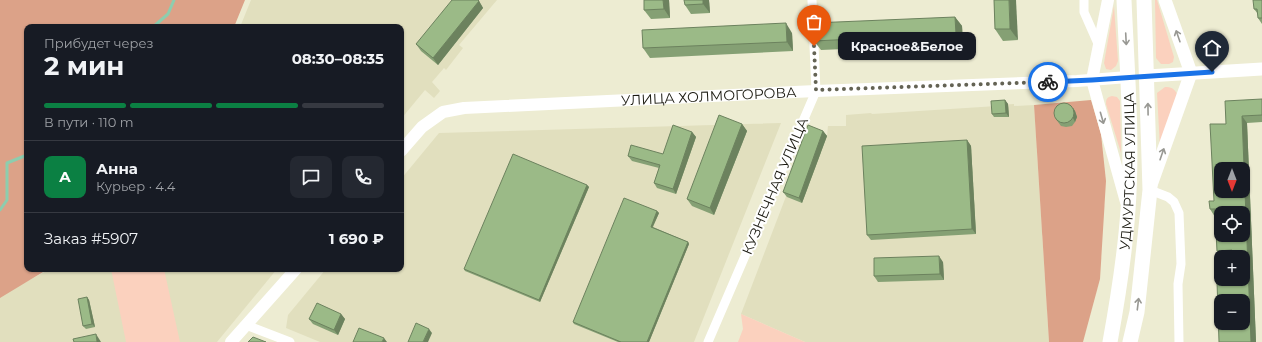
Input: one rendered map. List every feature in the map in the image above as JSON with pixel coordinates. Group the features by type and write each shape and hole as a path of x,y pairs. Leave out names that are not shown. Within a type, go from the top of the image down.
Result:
{"main road":[{"name":"УДМУРТСКАЯ УЛИЦА","path":"1110,342 1121,281 1128,209 1130,150 1124,0"},
{"name":"УДМУРТСКАЯ УЛИЦА","path":"1130,342 1137,312 1150,190 1144,0"},
{"path":"1150,190 1191,73 1167,1"},
{"name":"УЛИЦА ХОЛМОГОРОВА","path":"1128,77 1262,69"}],"street":[{"name":"КУЗНЕЧНАЯ УЛИЦА","path":"708,342 816,90 812,0"},
{"path":"1084,0 1084,12 1099,46"},
{"path":"1108,0 1092,80 1128,209"},
{"name":"УЛИЦА ХОЛМОГОРОВА","path":"404,148 422,127 443,112 464,108 816,90 1092,80 1128,77"},
{"name":"УДМУРТСКАЯ УЛИЦА","path":"1150,190 1168,197 1174,202 1179,213 1181,264 1178,284 1179,342"},
{"path":"231,342 293,272"},
{"path":"246,325 290,342"}],"shaded area":[{"path":"0,0 245,0 235,24 24,24 24,272 43,272 0,298"},
{"path":"251,0 497,0 459,45 463,48 446,70 444,68 432,82 440,91 434,98 425,90 404,115 404,24 241,24"},
{"path":"1155,0 1157,0 1174,57 1173,62 1169,64 1161,64 1156,58"},
{"path":"1114,6 1118,61 1116,66 1111,70 1106,69 1104,63"},
{"path":"1165,87 1172,88 1177,94 1160,148 1157,93"},
{"path":"1112,96 1117,97 1120,101 1121,153 1106,104 1107,98"},
{"path":"1091,100 1101,134 1106,181 1100,279 1083,342 1049,342 1034,105"},
{"path":"1014,104 1014,106 1034,105 1049,342 805,342 741,314 811,131 827,136 828,126 846,126 846,115"},
{"path":"781,123 694,342 320,342 286,328 288,315 324,272 404,272 404,175 439,133"},
{"path":"44,272 275,272 217,342 0,342 0,296"},
{"path":"112,272 165,272 180,342 126,342"},
{"path":"741,314 805,342 738,342 743,329"}],"building":[{"path":"452,0 479,1 433,58 416,44"},
{"path":"644,0 663,0 664,9 644,10"},
{"path":"684,0 703,0 703,4 685,5"},
{"path":"994,0 1009,0 1010,29 995,29"},
{"path":"1253,0 1262,0 1262,18 1258,18 1257,9 1254,9"},
{"path":"955,17 956,34 814,41 813,23"},
{"path":"786,23 787,42 643,48 642,30"},
{"path":"1262,99 1262,115 1242,116 1244,162 1214,162 1214,198 1245,198 1246,206 1214,206 1214,209 1210,209 1209,201 1214,201 1210,124 1226,124 1225,101"},
{"path":"1005,100 1006,113 992,114 991,101"},
{"path":"1064,103 1071,106 1074,113 1071,120 1064,123 1057,120 1054,113 1057,106"},
{"path":"719,115 742,124 710,208 687,199"},
{"path":"673,125 692,132 673,189 654,183 660,165 628,156 631,145 663,154"},
{"path":"808,125 823,131 799,198 783,192"},
{"path":"967,140 972,229 867,235 862,146"},
{"path":"513,154 587,185 539,300 464,269"},
{"path":"624,198 657,211 651,227 688,242 647,342 621,342 573,322"},
{"path":"1217,242 1247,242 1247,250 1217,250"},
{"path":"939,256 940,274 874,276 874,258"},
{"path":"1217,286 1249,286 1249,294 1217,294"},
{"path":"87,297 92,324 83,326 78,299"},
{"path":"317,303 341,314 334,330 309,319"},
{"path":"1250,317 1251,342 1219,342 1219,330 1250,330"},
{"path":"416,323 429,329 423,342 408,342"},
{"path":"359,328 384,338 382,342 353,342"},
{"path":"96,334 97,342 74,342 73,339"},
{"path":"253,337 266,342 248,342"}],"waterway":[{"path":"156,24 168,14 174,0"},
{"path":"0,210 7,200 7,163 24,156"}],"way so far":[{"path":"814,46 816,90 1048,82"}],"place":[{"name":"Красное&Белое","path":"814,46"}],"route":[{"path":"1048,82 1212,72"}]}
